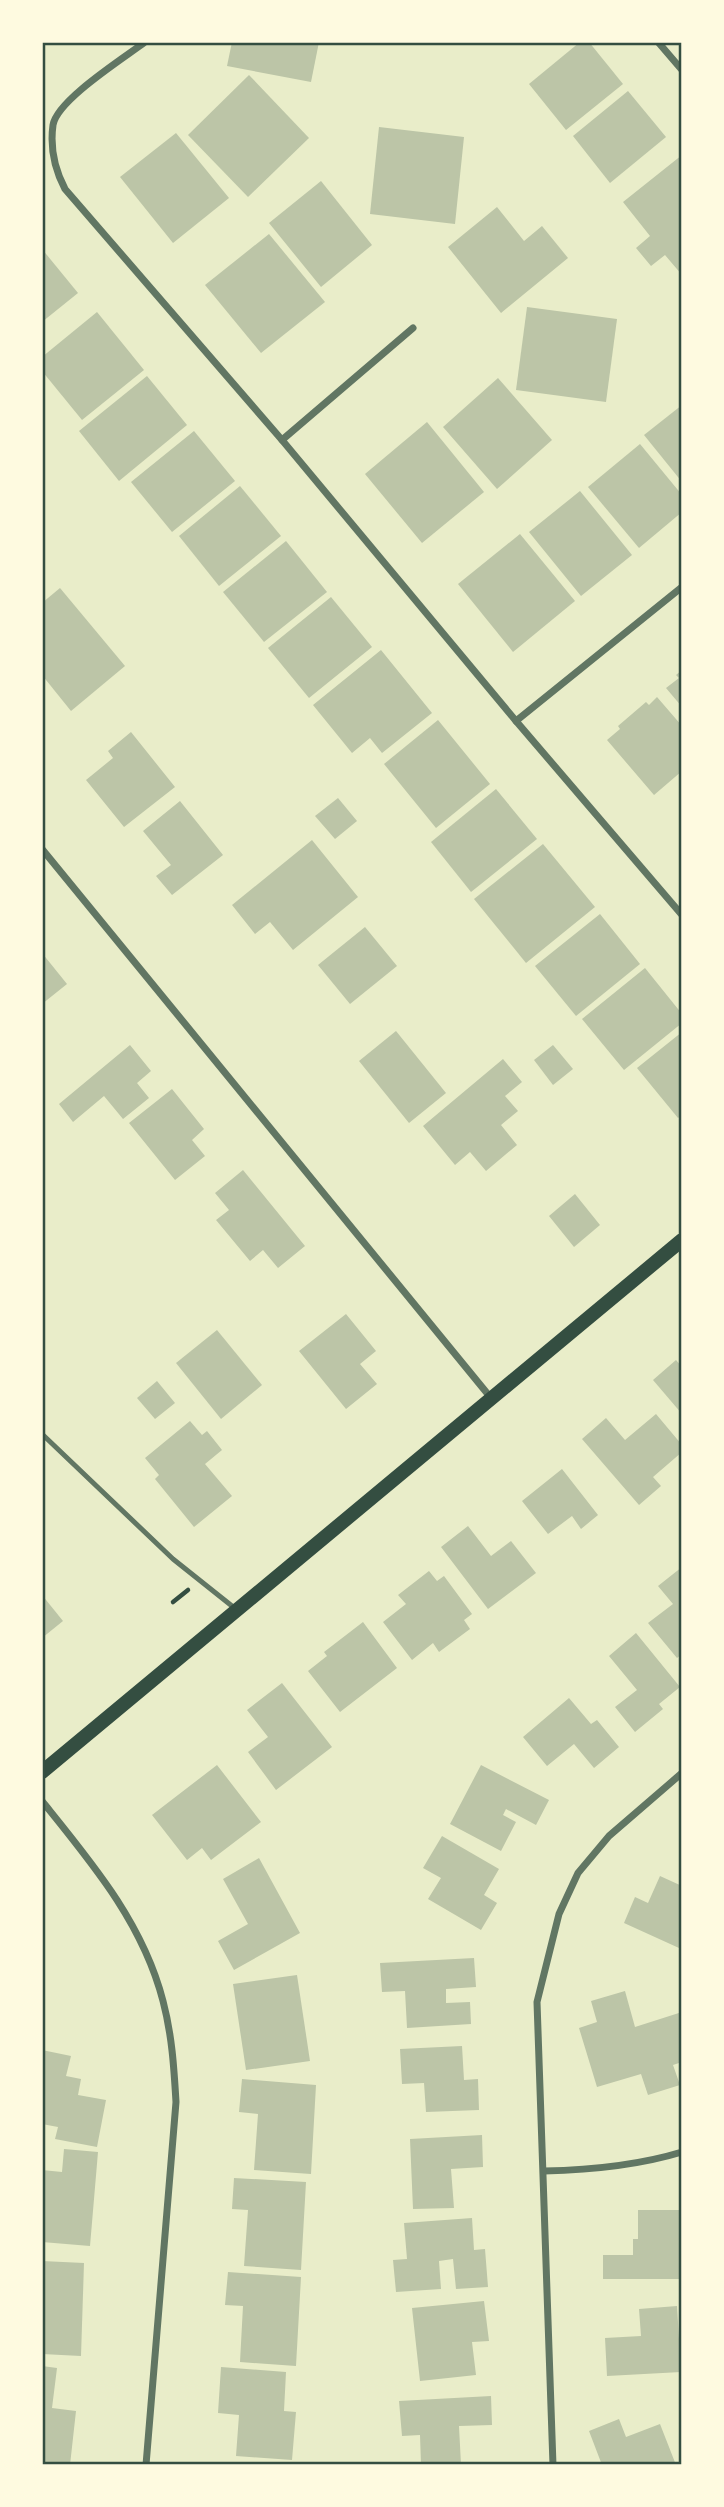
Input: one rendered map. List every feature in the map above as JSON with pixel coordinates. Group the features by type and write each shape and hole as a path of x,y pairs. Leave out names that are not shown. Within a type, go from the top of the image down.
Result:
{"main road":[{"path":"42,1772 682,1240"}],"street":[{"path":"145,42 71,97 53,123 55,169 65,189 282,440 516,722 682,915"},
{"path":"658,42 682,70"},
{"path":"282,440 413,328"},
{"path":"516,722 682,587"},
{"path":"42,849 491,1398"},
{"path":"552,2465 537,2002 559,1914 578,1874 609,1836 682,1773"},
{"path":"42,1801 123,1907 146,1953 163,2000 173,2051 176,2102 146,2465"},
{"path":"544,2171 597,2170 650,2161 682,2152"}],"lane":[{"path":"42,1434 173,1559 237,1610"}],"building":[{"path":"232,42 319,42 311,82 227,66"},
{"path":"580,42 589,42 623,84 566,130 529,84"},
{"path":"249,75 309,138 248,197 188,135"},
{"path":"628,91 666,137 610,183 573,136"},
{"path":"379,127 464,137 455,224 370,214"},
{"path":"176,133 229,198 173,243 120,177"},
{"path":"682,155 682,275 665,255 651,266 636,248 650,236 623,202"},
{"path":"321,181 372,245 321,287 269,223"},
{"path":"497,207 524,241 542,226 568,258 501,313 448,247"},
{"path":"269,234 325,302 261,353 205,285"},
{"path":"42,249 78,293 42,322"},
{"path":"527,307 617,319 606,402 516,390"},
{"path":"97,312 144,370 82,420 42,371 42,357"},
{"path":"147,376 187,425 119,481 79,431"},
{"path":"498,378 552,440 497,489 443,427"},
{"path":"682,405 682,482 644,435"},
{"path":"427,422 484,492 422,543 365,474"},
{"path":"194,431 235,481 172,532 131,482"},
{"path":"640,444 682,495 682,512 639,548 588,487"},
{"path":"240,486 281,536 219,586 179,536"},
{"path":"580,491 632,555 581,596 529,532"},
{"path":"520,534 575,601 513,652 458,584"},
{"path":"286,541 327,592 264,642 223,592"},
{"path":"60,588 125,666 71,711 42,675 42,603"},
{"path":"331,597 372,647 309,698 268,648"},
{"path":"381,650 432,713 382,753 370,738 352,753 313,705"},
{"path":"682,670 682,707 666,688 679,678 676,675"},
{"path":"657,697 682,726 682,771 654,795 607,740 620,729 618,726 646,702 649,705"},
{"path":"438,720 490,784 436,828 384,764"},
{"path":"131,732 175,787 124,827 86,780 113,758 108,751"},
{"path":"496,789 537,839 471,892 431,842"},
{"path":"338,798 357,821 335,839 315,816"},
{"path":"180,801 223,855 172,895 156,876 171,865 143,831"},
{"path":"312,840 358,897 293,950 270,922 255,934 232,905"},
{"path":"543,844 595,907 526,963 474,899"},
{"path":"600,914 640,964 576,1016 535,966"},
{"path":"365,927 397,966 350,1004 318,965"},
{"path":"42,953 67,984 42,1004"},
{"path":"645,968 682,1014 682,1023 624,1070 582,1019"},
{"path":"396,1031 446,1093 409,1123 359,1061"},
{"path":"682,1032 682,1115 678,1118 637,1068"},
{"path":"130,1045 151,1071 137,1083 149,1098 123,1119 104,1096 73,1122 59,1104"},
{"path":"553,1045 573,1069 553,1085 534,1060"},
{"path":"503,1059 522,1082 505,1096 518,1111 501,1125 517,1145 486,1171 470,1152 455,1165 423,1126"},
{"path":"172,1089 204,1129 192,1140 205,1156 175,1180 129,1123"},
{"path":"243,1170 305,1246 278,1268 263,1250 250,1261 216,1220 229,1210 215,1193"},
{"path":"575,1194 600,1225 574,1247 549,1216"},
{"path":"346,1314 376,1351 360,1364 377,1384 346,1409 299,1351"},
{"path":"217,1330 262,1385 221,1419 176,1363"},
{"path":"676,1360 682,1367 682,1414 653,1380"},
{"path":"157,1381 175,1403 155,1419 137,1398"},
{"path":"656,1414 682,1445 682,1452 653,1477 661,1486 639,1505 582,1439 606,1418 625,1440"},
{"path":"190,1421 202,1435 207,1431 222,1450 205,1464 232,1496 194,1527 155,1479 159,1475 145,1458"},
{"path":"562,1469 598,1515 581,1529 572,1516 548,1534 522,1501"},
{"path":"468,1526 491,1556 511,1541 536,1573 488,1609 441,1547"},
{"path":"682,1567 682,1654 677,1658 648,1623 673,1604 658,1586"},
{"path":"429,1571 437,1581 444,1576 472,1614 464,1620 470,1629 439,1652 433,1643 412,1660 383,1622 406,1604 398,1595"},
{"path":"42,1595 63,1621 42,1638"},
{"path":"363,1622 397,1668 340,1712 308,1671 327,1656 324,1652"},
{"path":"636,1633 680,1687 659,1704 663,1709 635,1732 615,1707 637,1690 609,1656"},
{"path":"282,1683 332,1747 276,1790 248,1752 268,1737 247,1710"},
{"path":"569,1698 591,1724 597,1720 619,1747 594,1768 574,1744 547,1766 523,1737"},
{"path":"217,1765 261,1822 211,1860 202,1848 187,1860 152,1815"},
{"path":"481,1765 549,1800 536,1825 506,1809 503,1815 516,1822 501,1851 450,1824"},
{"path":"442,1836 499,1869 484,1895 497,1903 481,1930 428,1899 441,1878 423,1868"},
{"path":"259,1858 300,1933 234,1970 218,1941 248,1924 223,1879"},
{"path":"660,1876 682,1886 682,1941 679,1948 624,1923 635,1897 648,1903"},
{"path":"474,1958 476,1987 446,1989 446,2003 470,2002 471,2024 407,2028 405,1991 382,1992 380,1963"},
{"path":"297,1975 310,2061 246,2070 233,1984"},
{"path":"625,1991 635,2027 682,2012 682,2062 673,2065 680,2085 648,2095 641,2074 597,2087 579,2028 597,2022 591,2001"},
{"path":"462,2046 464,2080 478,2079 479,2110 426,2112 424,2083 402,2084 400,2049"},
{"path":"42,2050 71,2056 66,2076 81,2079 78,2095 106,2100 97,2147 55,2139 58,2127 42,2124"},
{"path":"242,2079 316,2085 311,2174 254,2170 258,2114 239,2112"},
{"path":"482,2135 483,2167 451,2169 454,2208 413,2209 410,2139"},
{"path":"64,2149 98,2152 90,2246 42,2242 42,2170 62,2172"},
{"path":"234,2178 306,2182 301,2270 244,2266 248,2210 232,2209"},
{"path":"638,2210 682,2210 682,2279 603,2279 603,2255 633,2255 633,2239 638,2239"},
{"path":"472,2218 474,2250 485,2249 488,2287 456,2289 453,2259 439,2261 441,2289 396,2292 393,2260 407,2259 404,2223"},
{"path":"42,2261 84,2263 81,2356 42,2354"},
{"path":"228,2272 301,2277 296,2366 240,2362 243,2306 225,2305"},
{"path":"484,2301 489,2341 472,2342 476,2375 420,2381 412,2308"},
{"path":"677,2306 681,2372 607,2376 605,2338 641,2336 639,2309"},
{"path":"42,2366 57,2368 52,2408 76,2411 70,2465 42,2462"},
{"path":"221,2367 286,2372 284,2411 296,2412 292,2460 236,2456 239,2415 218,2413"},
{"path":"491,2396 492,2425 459,2426 461,2465 421,2465 420,2435 402,2436 399,2401"},
{"path":"619,2419 626,2437 660,2424 676,2465 602,2465 589,2431"}]}
